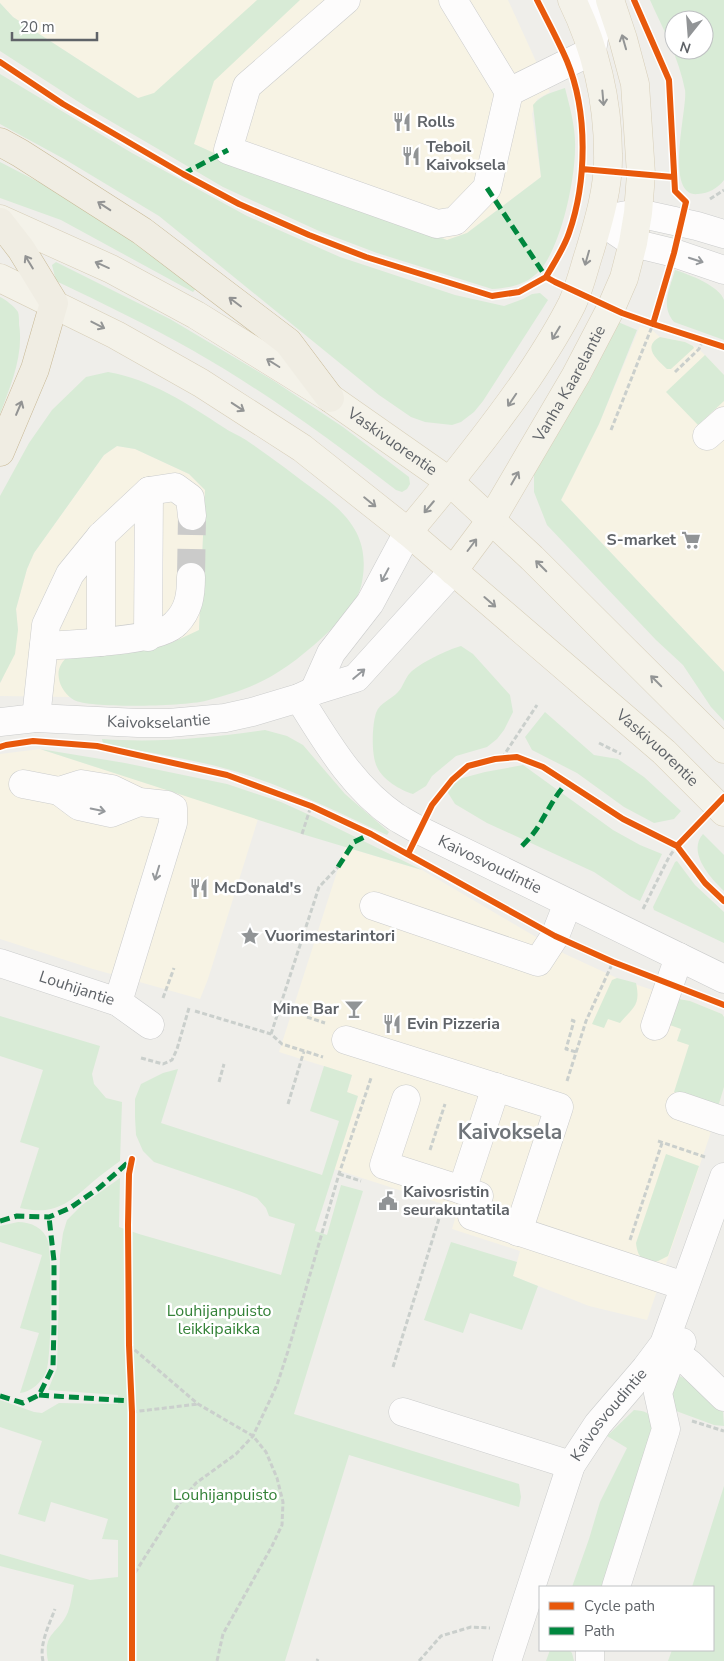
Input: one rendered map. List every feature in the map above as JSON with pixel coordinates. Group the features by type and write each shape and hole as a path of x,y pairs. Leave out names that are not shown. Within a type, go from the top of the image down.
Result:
{"highway":[{"path":"0,142 142,231 288,342 330,398"},
{"path":"0,220 21,249 54,303 35,369 0,452"}],"main road":[{"path":"408,532 505,411 540,359 571,306 577,292 599,220 608,154 602,88 592,51 572,0"},
{"name":"Vanha Kaarelantie","path":"453,571 491,520 576,375 611,308 624,278 638,213 641,164 635,84 610,0"},
{"name":"Vaskivuorentie","path":"0,220 110,270 187,311 330,398 450,482 539,565 724,749"},
{"name":"Vaskivuorentie","path":"0,278 116,335 201,383 302,448 408,532 664,752 724,812"}],"street":[{"path":"346,0 247,86 228,150 437,224 455,221 487,188 509,92 454,0"},
{"path":"509,92 592,51 600,0"},
{"path":"599,220 638,213 690,224 724,234"},
{"path":"599,220 633,243 674,253 724,270"},
{"path":"36,718 46,625 70,574 101,536 150,491 175,487 190,498 192,516"},
{"path":"148,637 150,491"},
{"path":"306,694 331,653 370,603 408,532"},
{"path":"101,536 101,642"},
{"name":"Kaivokselantie","path":"0,722 36,718 169,724 234,716 252,712 356,678 453,571"},
{"path":"44,646 148,637 175,625 184,614 191,596 192,577"},
{"name":"Kaivosvoudintie","path":"306,694 340,761 357,783 395,816 419,830 568,903 636,922 679,957 724,979"},
{"path":"23,784 59,792 81,784 112,789 151,803 173,808 173,823 118,1002"},
{"path":"151,803 152,839"},
{"path":"374,906 538,962 555,936 568,903"},
{"path":"655,1026 679,957"},
{"name":"Louhijantie","path":"0,964 118,1002 150,1024"},
{"path":"346,1040 559,1107 518,1232"},
{"path":"452,1199 496,1087"},
{"path":"406,1099 384,1165 452,1199 478,1196 472,1216 684,1286"},
{"path":"680,1106 724,1121"},
{"name":"Kaivosvoudintie","path":"507,1661 571,1465 598,1424 646,1368 676,1342 684,1286 716,1168"},
{"path":"676,1342 690,1364 724,1397"},
{"path":"616,1586 666,1429 658,1393 676,1342"},
{"path":"404,1412 571,1465"}],"path":[{"path":"611,308 661,327"},
{"path":"610,430 655,316"},
{"path":"695,337 707,341"},
{"path":"675,372 707,341"},
{"path":"498,759 537,705"},
{"path":"498,759 510,758"},
{"path":"301,803 319,810"},
{"path":"302,834 311,806"},
{"path":"564,1089 586,1021 612,962 636,922 669,857 683,840"},
{"path":"668,842 677,846 682,854"},
{"path":"271,1034 319,887 338,868"},
{"path":"604,958 621,965"},
{"path":"163,998 174,968"},
{"path":"195,1011 271,1034 282,1044 321,1056"},
{"path":"571,1020 574,1021 566,1049 576,1052"},
{"path":"131,1579 176,1508 196,1483 236,1454 252,1436 276,1385 288,1351 338,1174 380,1050"},
{"path":"288,1104 304,1051"},
{"path":"219,1082 224,1064"},
{"path":"658,1141 716,1168"},
{"path":"629,1242 662,1143"},
{"path":"338,1174 367,1183"},
{"path":"393,1366 452,1199"},
{"path":"129,1336 130,1354"},
{"path":"129,1345 198,1404 252,1436 266,1452 277,1478 283,1502 282,1525 223,1634 217,1661"},
{"path":"132,1422 132,1409 198,1404"},
{"path":"131,1569 131,1588"},
{"path":"43,1661 41,1656 45,1638 55,1609"},
{"path":"420,1661 441,1636 472,1627 493,1628"}],"shaded area":[{"path":"0,0 508,0 550,92 537,99 532,114 541,177 467,233 447,240 245,167 194,144 138,98 13,17 0,3"},
{"path":"640,326 651,329 660,337 685,342 699,349 724,375 724,672 561,500 599,424"},
{"path":"117,446 135,449 189,474 205,490 199,631 169,644 131,650 65,691 70,697 0,696 0,683 18,630 16,609 27,569 34,553 104,455"},
{"path":"40,749 258,819 200,999 93,969 0,939 0,754"},
{"path":"345,847 422,870 565,954 617,978 690,1001 722,1014 724,1017 724,1087 709,1138 647,1320 589,1306 513,1276 520,1251 452,1229 458,1209 334,1169 358,1097 347,1093 352,1075 279,1052"}],"green space":[{"path":"257,0 300,0 214,81 194,144 245,167 447,240 467,233 541,177 533,105 543,96 565,88 575,133 572,179 559,235 544,265 535,275 520,284 492,289 377,253 319,231 223,187 88,108 0,51 0,3 13,17 138,98 154,93"},
{"path":"650,0 724,0 724,180 716,188 706,193 698,194 688,191 682,182 679,167 679,150 685,90 677,60 714,60 714,10 664,10 664,31"},
{"path":"0,74 132,153 247,216 340,257 455,295 504,306 532,294 540,293 548,300 474,412 461,422 452,425 425,422 411,417 379,395 159,216 66,160 0,124"},
{"path":"0,162 54,190 199,285 193,292 61,220 0,198"},
{"path":"56,262 170,319 274,381 343,427 409,477 410,484 407,489 402,492 396,490 297,417 245,382 192,350 56,281 52,265"},
{"path":"675,270 703,281 721,295 724,300 724,340 674,322 668,309 667,297"},
{"path":"0,297 10,303 18,312 20,347 16,369 0,414"},
{"path":"618,322 637,330 599,424 561,500 724,672 724,721 711,707 683,665 656,640 547,525 534,492 534,472 547,445 591,378"},
{"path":"660,337 685,342 694,348 671,369 667,369 656,358 651,349 654,341"},
{"path":"705,355 724,375 724,401 698,425 666,392"},
{"path":"108,372 124,375 154,386 246,440 328,500 339,509 355,529 363,553 364,567 360,590 352,605 335,625 309,650 282,670 255,685 224,696 194,703 138,706 84,703 71,698 62,688 59,669 68,656 169,644 199,630 205,490 189,474 135,449 117,446 104,455 34,553 27,569 16,609 18,630 15,654 0,683 0,496 29,443 52,410 86,377"},
{"path":"461,646 473,654 510,695 513,712 497,739 487,747 456,756 432,776 426,786 413,794 392,784 377,767 373,740 376,713 380,706 398,692 414,669 434,657"},
{"path":"545,712 594,755 618,759 644,777 681,811 674,819 654,823 624,807 577,773 532,750 525,737"},
{"path":"265,730 287,736 303,745 345,794 389,832 387,835 303,796 260,779 216,766 103,744 102,739 184,739"},
{"path":"40,749 125,763 227,784 281,802 422,870 302,834"},
{"path":"523,765 613,830 640,845 662,854 640,901 594,872 487,823 455,804 445,788 455,780"},
{"path":"703,834 724,855 724,891 707,872 699,857 699,841"},
{"path":"677,861 695,885 724,912 724,943 654,910 653,907"},
{"path":"617,978 636,983 637,1002 635,1006 620,1023 608,1019 604,1028 592,1024 612,980"},
{"path":"679,999 690,1001 722,1014 724,1017 724,1087 718,1107 674,1092 689,1045 677,1041 681,1029 667,1024"},
{"path":"0,1016 100,1046 92,1074 94,1084 106,1098 122,1102 120,1161 70,1201 53,1208 33,1210 20,1208 39,1148 20,1142 43,1070 0,1056"},
{"name":"Louhijanpuisto","path":"324,1066 352,1075 347,1092 358,1096 315,1231 327,1235 341,1185 363,1191 294,1414 519,1484 521,1497 519,1507 349,1455 285,1661 48,1661 47,1644 68,1612 74,1585 0,1566 0,1554 90,1580 118,1577 118,1540 102,1539 108,1519 51,1502 45,1522 18,1514 42,1441 0,1427 0,1400 42,1413 59,1403 118,1404 118,1395 48,1390 57,1368 60,1255 67,1220 82,1205 120,1178 119,1227 281,1275 295,1224 269,1216 266,1208 257,1198 154,1162 143,1151 136,1135 135,1099 141,1084 163,1073 178,1069 161,1123 322,1175 339,1121 310,1111"},
{"path":"666,1154 699,1166 668,1256 658,1261 647,1263 639,1254 636,1243"},
{"path":"18,1222 28,1223 40,1229 46,1236 49,1250 51,1285 49,1348 46,1372 36,1386 20,1393 39,1333 20,1328 42,1255 0,1242 0,1226"},
{"path":"451,1242 517,1262 513,1276 538,1286 522,1330 470,1313 463,1333 424,1320"},
{"path":"672,1372 695,1384 723,1412 724,1426 714,1425 668,1408"},
{"path":"634,1410 647,1413 656,1422 611,1586 572,1586 600,1502 627,1448 607,1436"},
{"path":"724,1486 724,1661 668,1661 672,1651 714,1651 714,1586 692,1586"},
{"path":"550,1651 570,1651 574,1661 546,1661"}],"tunnel":[{"path":"191,577 192,516"}],"marked path":[{"path":"183,174 228,150"},
{"path":"487,188 546,277"},
{"path":"522,846 536,831 556,796 567,783"},
{"path":"338,867 354,842 371,834"},
{"path":"0,1221 17,1216 49,1217 70,1208 99,1188 132,1159"},
{"path":"0,1396 23,1403 39,1395 53,1367 54,1261 49,1217"},
{"path":"39,1395 131,1401"}],"cycle path":[{"path":"537,0 564,53 574,81 579,102 583,147 582,169 575,213 569,233 546,277"},
{"path":"634,0 669,80 675,191 686,202 674,253 653,324"},
{"path":"0,62 63,104 183,174 239,204 309,235 366,257 492,296 519,292 546,277 622,313 724,347"},
{"path":"582,169 673,177"},
{"path":"0,747 33,741 97,746 227,775 311,806 371,834 555,936 613,962 724,1005"},
{"path":"408,854 432,805 452,780 468,766 495,759 517,757 543,767 623,819 677,846 705,883 724,901"},
{"path":"677,846 724,797"},
{"path":"132,1159 129,1174 128,1225 129,1345 132,1412 132,1661"}],"place":[{"name":"Rolls","path":"402,122"},
{"name":"Teboil Kaivoksela","path":"411,156"},
{"name":"S-market","path":"691,540"},
{"name":"McDonald's","path":"199,888"},
{"name":"Vuorimestarintori","path":"250,936"},
{"name":"Mine Bar","path":"354,1009"},
{"name":"Evin Pizzeria","path":"392,1024"},
{"name":"Kaivosristin seurakuntatila","path":"388,1201"}],"district":[{"name":"Kaivoksela","path":"510,1132"}],"park label":[{"name":"Louhijanpuisto leikkipaikka","path":"219,1320"}]}
